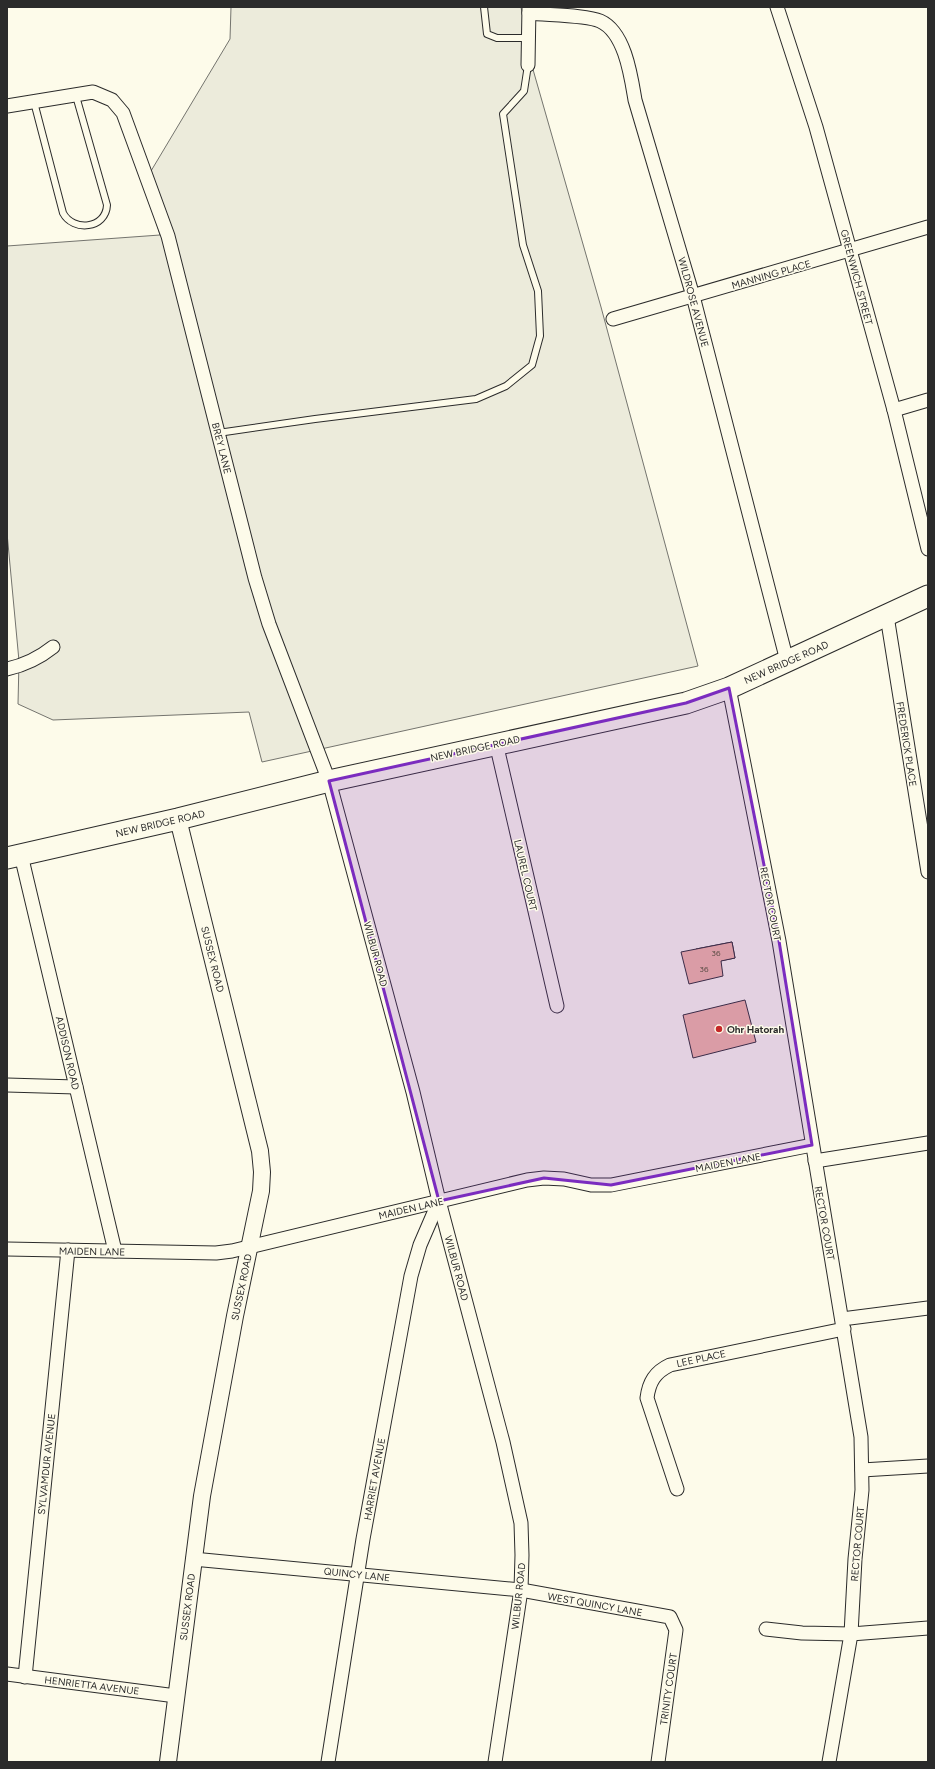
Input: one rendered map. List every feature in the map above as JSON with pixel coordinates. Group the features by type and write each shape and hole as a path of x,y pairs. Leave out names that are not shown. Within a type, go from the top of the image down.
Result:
{"main road":[{"name":"NEW BRIDGE ROAD","path":"14,856 178,819 329,781 496,743 686,703 730,688 928,596"}],"street":[{"name":"GREENWICH STREET","path":"778,7 816,127 894,410 928,549"},
{"path":"528,65 529,10"},
{"name":"WILDROSE AVENUE","path":"529,10 594,19 610,28 618,38 631,75 634,100 693,296 787,661"},
{"name":"BREY LANE","path":"76,96 93,92 112,100 123,113 168,236 255,578 267,616 329,781"},
{"path":"7,106 76,96"},
{"name":"MANNING PLACE","path":"613,319 928,228"},
{"path":"894,410 928,400"},
{"name":"FREDERICK PLACE","path":"886,616 928,872"},
{"path":"7,669 26,664 53,648"},
{"name":"RECTOR COURT","path":"730,688 779,941 858,1415 862,1470 851,1634 829,1762"},
{"name":"LAUREL COURT","path":"496,743 557,1006"},
{"name":"WILBUR ROAD","path":"329,781 413,1092 439,1201 501,1434 521,1523 521,1590 495,1762"},
{"name":"SUSSEX ROAD","path":"168,1762 193,1558 212,1438 261,1191 262,1172 260,1151 178,819"},
{"name":"ADDISON ROAD","path":"14,856 76,1087 115,1251"},
{"path":"7,1085 76,1087"},
{"path":"815,1161 928,1143"},
{"name":"MAIDEN LANE","path":"7,1249 216,1253 232,1251 527,1180 544,1178 564,1179 591,1185 610,1185 812,1145"},
{"name":"HARRIET AVENUE","path":"328,1762 357,1574 411,1276 420,1246 439,1201"},
{"name":"SYLVAMDUR AVENUE","path":"25,1677 68,1250"},
{"name":"LEE PLACE","path":"677,1489 647,1398 653,1377 661,1369 670,1364 843,1324 928,1308"},
{"path":"862,1470 928,1466"},
{"name":"QUINCY LANE","path":"193,1558 521,1590"},
{"name":"WEST QUINCY LANE","path":"521,1590 670,1617"},
{"name":"TRINITY COURT","path":"658,1762 676,1630 670,1617"},
{"path":"766,1629 802,1633 851,1634 928,1628"},
{"name":"HENRIETTA AVENUE","path":"7,1674 176,1696"}],"lane":[{"path":"484,7 487,34 497,38 529,38"},
{"path":"218,434 315,419 476,399 506,386 532,365 540,336 538,291 523,245 503,114 524,91 528,65"},
{"path":"34,102 63,213 66,219 79,225 96,223 103,220 107,213 107,205 76,96"}],"highlighted area":[{"path":"729,688 779,941 812,1145 611,1185 544,1178 439,1201 329,781 686,703"}],"shaded area":[{"path":"231,7 521,7 530,59 601,307 698,666 262,762 249,712 53,720 18,704 19,661 7,533 7,246 160,235 145,181 230,39"}],"building":[{"path":"732,942 735,958 699,965 696,949"},
{"path":"732,942 735,958 721,961 723,976 689,984 681,952"},
{"name":"Ohr Hatorah","path":"745,1000 756,1042 693,1058 683,1015"}],"place":[{"name":"Ohr Hatorah","path":"719,1029"}]}
